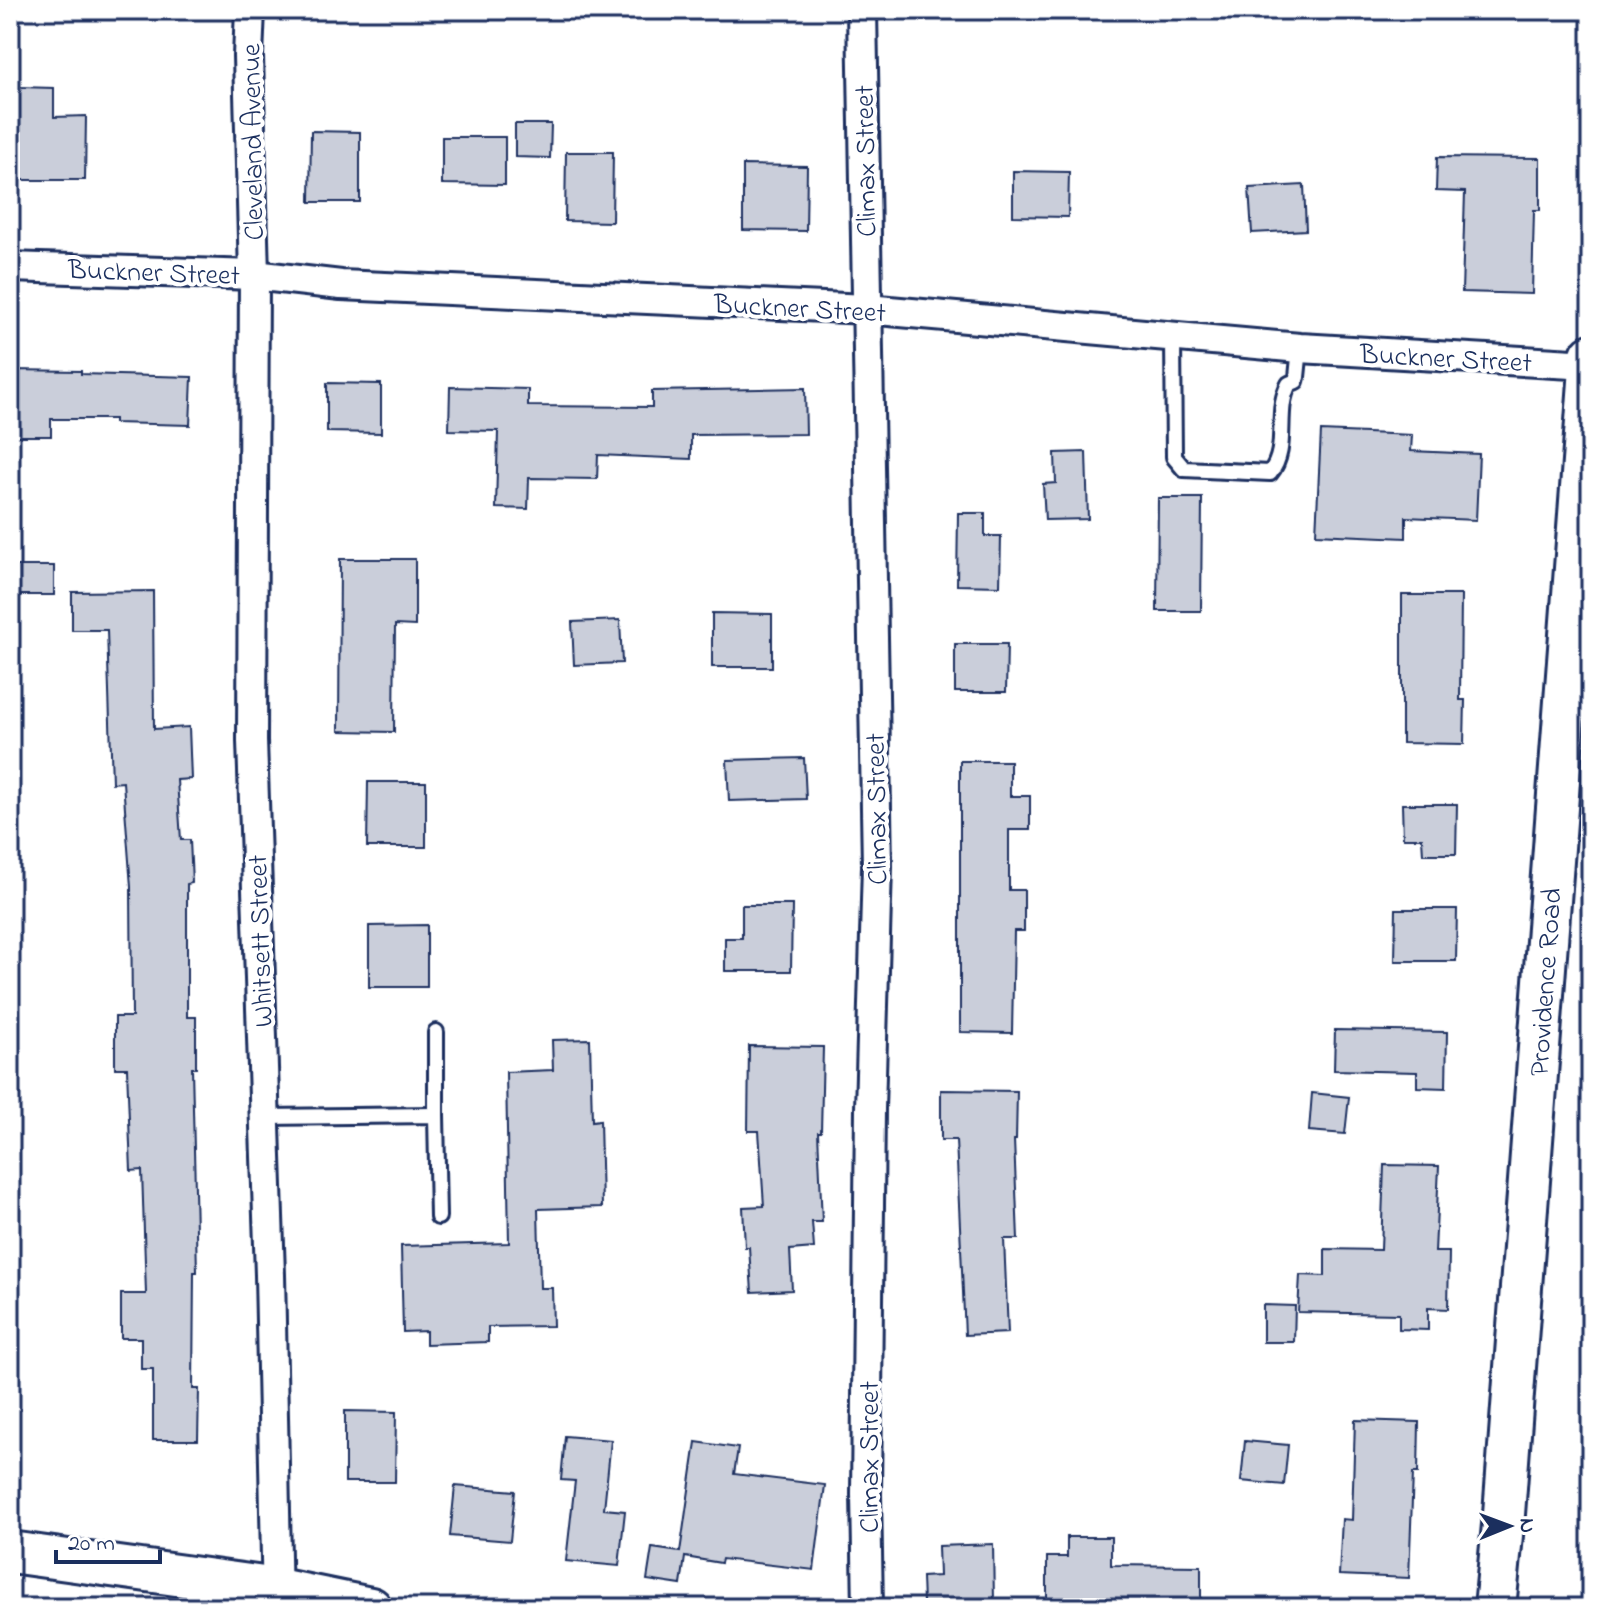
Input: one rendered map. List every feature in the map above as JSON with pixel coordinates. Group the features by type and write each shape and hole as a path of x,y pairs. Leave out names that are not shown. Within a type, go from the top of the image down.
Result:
{"street":[{"name":"Cleveland Avenue","path":"250,10 248,56 254,275"},
{"name":"Climax Street","path":"862,10 877,866 870,1109 866,1494 868,1608"},
{"name":"Buckner Street","path":"10,267 254,275 341,285 867,309 1300,348 1590,365"},
{"name":"Whitsett Street","path":"254,275 252,741 278,1598"},
{"name":"Providence Road","path":"1495,1608 1579,689 1591,355"},
{"path":"10,1552 278,1598 371,1608"}],"lane":[{"path":"1173,338 1174,457 1184,469 1270,473 1278,463 1283,398 1289,384 1296,381 1300,348"},
{"path":"436,1032 438,1217"},
{"path":"265,1117 436,1115"}],"building":[{"path":"19,87 54,88 54,117 86,116 85,180 18,180"},
{"path":"515,124 551,124 550,158 515,157"},
{"path":"311,131 360,132 360,202 310,202"},
{"path":"442,137 505,137 505,185 442,184"},
{"path":"566,152 613,152 612,222 565,221"},
{"path":"1437,157 1540,158 1540,210 1534,210 1532,294 1462,292 1465,192 1436,191"},
{"path":"743,165 807,166 806,231 743,230"},
{"path":"1013,171 1069,172 1068,217 1013,216"},
{"path":"1304,185 1306,230 1252,233 1249,188"},
{"path":"11,370 192,377 190,425 114,423 114,419 51,419 51,436 10,436"},
{"path":"327,383 381,384 381,433 327,432"},
{"path":"450,387 528,389 528,406 652,407 652,391 805,388 806,434 691,435 691,459 598,455 597,479 529,478 528,509 496,508 498,431 449,430"},
{"path":"1321,431 1412,435 1411,451 1479,454 1476,520 1406,517 1406,538 1316,534"},
{"path":"1086,452 1088,519 1045,520 1043,484 1056,483 1055,453"},
{"path":"1158,498 1202,498 1201,611 1157,611"},
{"path":"958,513 985,513 985,536 1001,536 1000,586 957,585"},
{"path":"340,559 415,559 415,626 395,625 394,732 339,731"},
{"path":"10,566 54,566 54,595 10,595"},
{"path":"153,591 154,729 189,727 191,779 177,780 181,840 190,840 192,883 187,884 187,1017 196,1017 196,1068 192,1068 197,1272 194,1272 193,1389 199,1389 198,1440 153,1440 153,1369 141,1369 141,1338 121,1338 121,1294 146,1294 142,1170 131,1171 127,1068 115,1068 115,1017 132,1017 131,887 123,782 112,783 107,630 72,630 72,592"},
{"path":"1402,595 1461,595 1460,700 1465,700 1464,744 1402,743"},
{"path":"712,613 772,614 772,667 712,667"},
{"path":"620,620 622,663 574,665 572,622"},
{"path":"955,644 1007,644 1006,692 955,692"},
{"path":"804,758 806,799 729,801 727,760"},
{"path":"960,761 1010,761 1010,796 1030,796 1030,830 1009,830 1009,890 1024,890 1024,931 1014,931 1012,1033 960,1032"},
{"path":"368,782 426,782 426,847 367,847"},
{"path":"1402,804 1457,804 1456,854 1423,854 1422,838 1403,838"},
{"path":"742,905 792,905 791,971 725,971 725,938 742,938"},
{"path":"1396,909 1457,909 1456,961 1395,961"},
{"path":"427,925 427,987 369,987 369,926"},
{"path":"1335,1030 1447,1032 1446,1088 1417,1087 1417,1072 1334,1070"},
{"path":"590,1039 592,1121 600,1120 602,1207 538,1209 540,1288 552,1288 553,1326 488,1327 488,1342 426,1344 426,1331 403,1332 401,1246 509,1243 506,1072 553,1070 552,1040"},
{"path":"749,1046 823,1047 821,1132 818,1132 822,1222 812,1222 814,1248 790,1250 792,1290 752,1292 743,1207 764,1206 759,1131 748,1131"},
{"path":"941,1090 1017,1091 1014,1140 1018,1239 1004,1239 1008,1333 965,1335 956,1140 941,1140"},
{"path":"1312,1093 1349,1097 1345,1134 1309,1131"},
{"path":"1384,1165 1439,1166 1435,1252 1449,1252 1448,1309 1428,1308 1428,1330 1399,1329 1399,1314 1298,1312 1300,1275 1325,1276 1325,1249 1381,1250"},
{"path":"1263,1305 1295,1306 1294,1342 1263,1342"},
{"path":"345,1411 396,1412 395,1482 345,1482"},
{"path":"1355,1420 1419,1422 1418,1473 1413,1473 1409,1578 1339,1575 1342,1519 1352,1520"},
{"path":"565,1436 611,1440 604,1509 625,1511 619,1566 566,1561 575,1481 561,1480"},
{"path":"1245,1441 1288,1445 1284,1485 1241,1481"},
{"path":"696,1442 738,1448 734,1474 825,1485 814,1570 685,1557 681,1585 647,1580 652,1548 680,1552"},
{"path":"455,1486 515,1491 510,1541 450,1536"},
{"path":"1067,1537 1111,1537 1111,1565 1201,1566 1201,1608 1047,1606 1047,1557 1067,1557"},
{"path":"993,1544 994,1602 923,1603 922,1577 939,1576 938,1546"}]}
